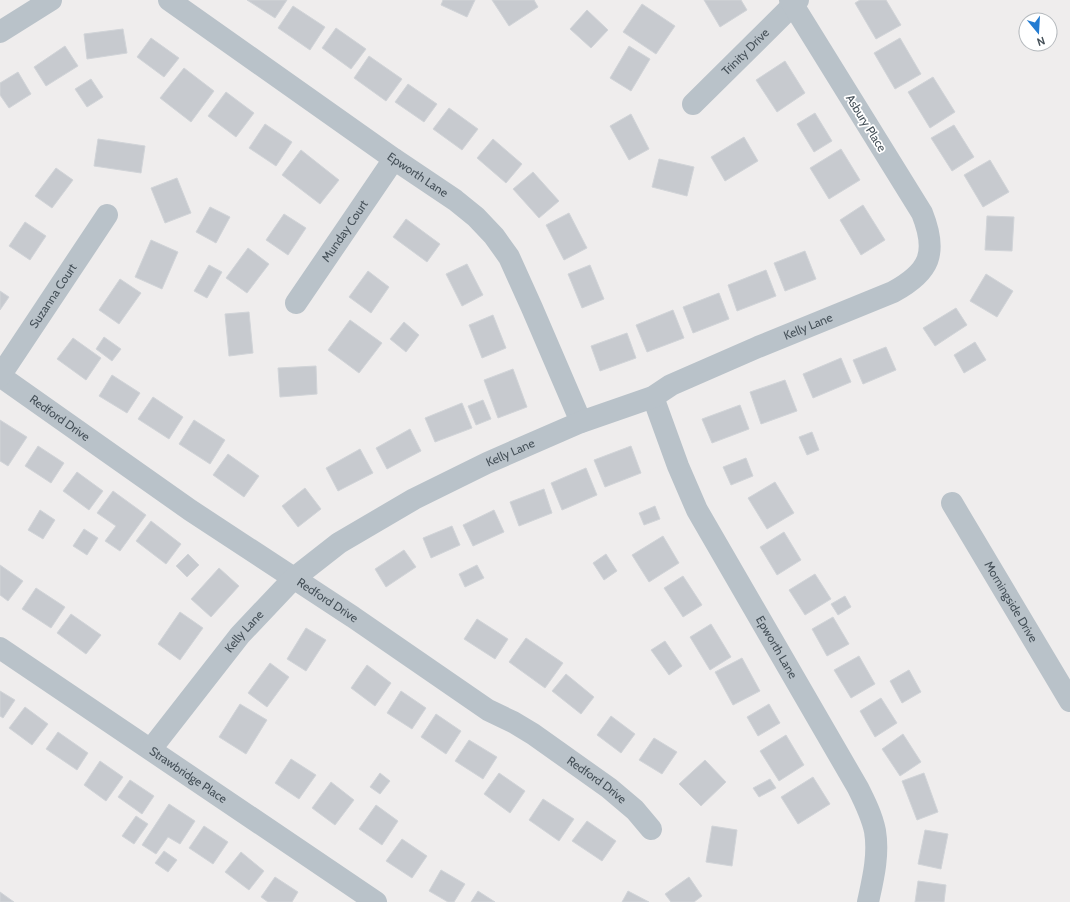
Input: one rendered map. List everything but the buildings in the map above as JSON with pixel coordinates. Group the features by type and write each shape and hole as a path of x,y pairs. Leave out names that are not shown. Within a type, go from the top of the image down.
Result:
{"street":[{"path":"0,32 51,0"},
{"name":"Epworth Lane","path":"169,0 394,159 455,200 476,217 494,236 520,279 581,422"},
{"name":"Trinity Drive","path":"693,104 793,2"},
{"name":"Asbury Place","path":"793,2 922,213 927,225 930,251"},
{"name":"Munday Court","path":"296,303 394,159"},
{"name":"Suzanna Court","path":"0,376 107,216"},
{"name":"Kelly Lane","path":"151,749 240,635 293,578 338,543 414,499 487,463 581,422 653,397 672,385 758,347 893,292 908,284 920,273 927,262 930,251"},
{"name":"Redford Drive","path":"0,376 184,505 353,617 488,710 513,722 536,736 619,796 635,810 651,829"},
{"name":"Epworth Lane","path":"653,397 678,466 697,510 858,788 869,810 875,831 876,853 874,876 868,902"},
{"name":"Morningside Drive","path":"952,503 1070,701"},
{"name":"Strawbridge Place","path":"0,648 376,902"}]}
